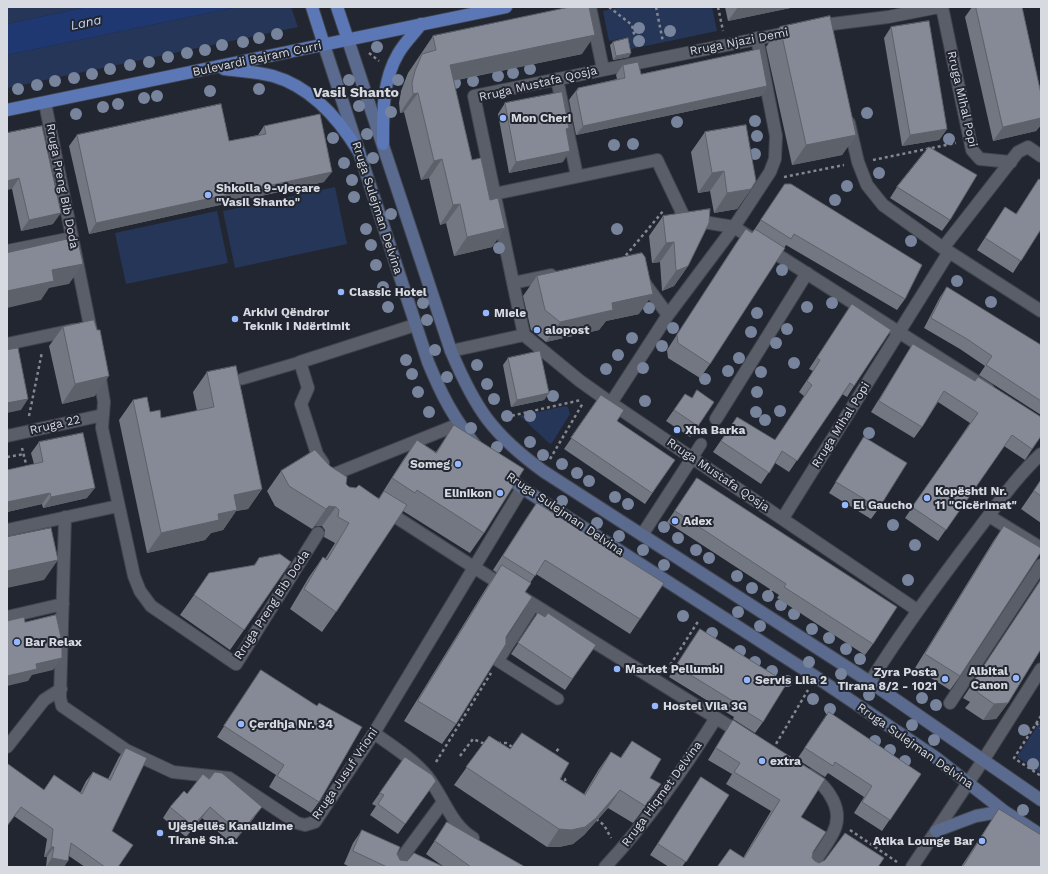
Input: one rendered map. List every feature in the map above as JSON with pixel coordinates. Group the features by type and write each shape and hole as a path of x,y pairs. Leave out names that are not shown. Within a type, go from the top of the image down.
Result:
{"main road":[{"name":"Bulevardi Bajram Curri","path":"7,110 506,7"},
{"name":"Rruga Sulejman Delvina","path":"338,8 451,351 469,392 482,414 501,437 520,454 542,470 870,682 984,759 1041,800"},
{"name":"Rruga Sulejman Delvina","path":"313,11 415,325 443,398 459,424 485,456"},
{"path":"383,144 383,102 391,70 398,53 421,24"},
{"path":"215,67 272,76 288,82 324,107 344,127 359,152"},
{"name":"Rruga Sulejman Delvina","path":"495,466 522,488 816,677 934,757 1004,811 1041,835"},
{"path":"936,831 976,816 1004,811"}],"street":[{"path":"590,7 603,69"},
{"name":"Rruga Njazi Demi","path":"603,69 828,24 888,17 939,7"},
{"name":"Rruga Mihal Popi","path":"942,7 972,150 980,159 1011,162"},
{"path":"828,24 831,40"},
{"path":"611,403 668,315 734,227 770,172 775,159 776,136 757,38"},
{"name":"Rruga Mustafa Qosja","path":"603,69 474,96 524,335 580,381 611,403 917,610"},
{"path":"557,79 578,176"},
{"name":"Rruga Preng Bib Doda","path":"45,102 104,402 102,428 134,576 140,591 152,606 236,664 318,533"},
{"path":"846,109 858,162 867,185 883,205 946,250 1041,311"},
{"name":"Rruga Mihal Popi","path":"783,518 899,332 946,250 1018,152 1028,147 1041,156"},
{"path":"494,194 657,160 685,219 734,227 1001,398"},
{"path":"7,251 72,238"},
{"path":"622,260 633,267 668,315"},
{"path":"513,283 560,273"},
{"path":"716,419 807,273"},
{"path":"343,484 332,475 317,454 301,404 308,388 300,362 415,325"},
{"path":"7,344 90,327"},
{"path":"451,351 524,335"},
{"name":"Rruga 22","path":"7,436 103,415"},
{"path":"332,475 459,424"},
{"path":"870,682 917,610 1031,463 1041,454"},
{"path":"642,535 692,458"},
{"name":"Rruga Jusuf Vrioni","path":"61,689 62,706 126,750 172,772 228,778 297,823 305,825 315,822 374,733 522,488"},
{"path":"375,504 534,605 771,752"},
{"path":"7,530 118,506"},
{"path":"989,516 1041,548"},
{"path":"7,747 44,700 61,689 65,517"},
{"path":"950,703 1041,565"},
{"path":"7,617 63,604"},
{"path":"916,866 936,831 1041,669"},
{"name":"Rruga Hiqmet Delvina","path":"605,867 634,836 688,762 716,718"},
{"path":"374,733 415,764 427,776 462,831 481,843"},
{"path":"796,767 820,782 834,800 835,827 811,867"},
{"path":"396,867 443,802"}],"lane":[{"path":"242,379 300,362"},
{"path":"692,458 701,444"},
{"path":"534,605 498,661 558,699"}],"path":[{"path":"609,7 632,25 640,62"},
{"path":"656,7 666,56"},
{"path":"718,7 726,45"},
{"path":"366,50 383,65"},
{"path":"622,260 675,197"},
{"path":"27,469 24,454 23,433 46,336"},
{"path":"501,418 585,399 549,461"},
{"path":"7,457 24,454"},
{"path":"543,457 553,463"},
{"path":"764,601 777,581"},
{"path":"660,682 707,607"},
{"path":"427,776 498,661"},
{"path":"771,752 816,677"},
{"path":"1041,716 1014,758 1041,776"},
{"path":"1036,723 1041,728"},
{"path":"460,756 473,739 485,744 506,743 519,751"},
{"path":"550,761 559,748"},
{"path":"558,775 564,779 566,786"},
{"path":"593,817 604,825 618,853"},
{"path":"835,827 898,863"}],"shaded area":[{"path":"7,7 87,7 7,24"},
{"path":"237,7 291,7 298,27 7,88 7,55"},
{"path":"622,7 712,7 717,31 631,49 628,37 609,41 603,11"},
{"path":"335,187 347,244 235,268 223,211"},
{"path":"217,211 228,263 126,284 115,233"},
{"path":"565,406 568,407 570,414 550,444 520,416"},
{"path":"1041,720 1041,773 1017,757"}],"water":[{"name":"Lana","path":"87,7 237,7 7,55 7,24"}],"building":[{"path":"570,7 589,7 595,35 450,65 472,160 481,158 490,200 498,198 505,228 467,237 460,204 453,205 442,159 434,161 418,93 413,94 412,83 422,54 436,50 433,36"},
{"path":"976,7 1022,7 1041,94 1041,118 1003,127"},
{"path":"830,16 856,135 806,145 780,27"},
{"path":"929,21 947,129 910,135 891,27"},
{"path":"628,38 631,53 616,56 613,42"},
{"path":"760,49 767,86 583,126 576,91 578,88 625,78 623,65 638,62 641,74"},
{"path":"562,92 569,128 566,129 570,151 516,162 505,103"},
{"path":"221,104 229,141 266,134 264,126 320,114 332,172 96,223 77,135"},
{"path":"746,125 756,181 751,189 727,193 724,171 712,173 705,132"},
{"path":"42,126 61,213 29,220 19,178 7,181 7,133"},
{"path":"929,147 977,175 950,220 897,187"},
{"path":"1039,179 1041,181 1041,229 1021,261 985,238 1005,207 1016,214"},
{"path":"785,184 791,184 922,265 905,299 794,234 791,239 761,220"},
{"path":"710,209 709,223 688,266 676,271 674,242 666,243 663,216"},
{"path":"746,229 752,233 755,229 785,248 710,364 678,343 677,335"},
{"path":"77,237 83,264 52,270 54,281 7,291 7,253"},
{"path":"642,253 645,257 653,294 612,303 613,310 560,322 545,310 537,276"},
{"path":"947,287 1041,345 1041,401 986,365 992,356 967,339 931,318"},
{"path":"852,304 891,330 854,386 850,383 797,461 782,451 769,473 721,441 737,417 775,440 812,385 807,381 820,360 817,358"},
{"path":"94,320 97,330 100,330 109,376 75,384 63,327"},
{"path":"913,344 975,381 978,377 1041,417 1041,436 1032,449 1012,435 946,530 912,507 978,413 944,391 922,427 879,401"},
{"path":"18,348 28,399 7,403 7,350"},
{"path":"540,351 549,393 517,400 508,358"},
{"path":"236,366 262,489 234,495 237,510 218,514 219,520 161,533 133,400 147,397 150,412 160,410 161,418 214,407 207,372"},
{"path":"697,390 714,402 698,426 674,410 685,394 692,398"},
{"path":"601,395 624,410 617,421 675,460 652,493 571,438"},
{"path":"454,425 524,469 484,533 417,490 415,493 392,478 417,440 436,453"},
{"path":"83,433 95,488 51,497 50,493 7,502 7,470 43,462 39,442"},
{"path":"864,437 907,463 879,508 836,482"},
{"path":"315,450 330,466 347,477 346,484 349,487 356,488 359,485 379,499 384,491 407,505 336,612 304,589 323,557 327,560 349,523 338,517 339,510 336,507 329,506 326,509 289,486 281,471"},
{"path":"697,478 897,607 873,644 784,587 786,584 675,511"},
{"path":"1041,480 1041,496 1034,491"},
{"path":"537,503 664,583 640,619 545,560 535,576 503,556"},
{"path":"1004,526 1041,548 1041,552 960,676 925,654"},
{"path":"51,528 58,560 7,571 7,537"},
{"path":"280,554 291,562 244,630 194,595 209,573 255,565 259,558"},
{"path":"502,565 531,583 525,592 532,597 506,637 506,644 456,724 418,701"},
{"path":"1041,580 1041,649 1008,703 994,704 977,692 981,686 974,681"},
{"path":"538,613 545,617 548,613 596,645 572,679 518,643"},
{"path":"56,615 62,642 62,658 36,664 37,669 7,676 7,621 24,617 25,622"},
{"path":"700,629 787,683 763,722 740,708 741,706 676,666"},
{"path":"261,670 317,706 319,703 362,727 319,802 277,776 284,765 224,726"},
{"path":"829,712 921,774 890,820 862,802 872,786 835,762 833,766 805,748"},
{"path":"733,720 825,779 801,817 826,832 813,852 812,858 819,863 825,860 845,833 884,858 878,867 717,867 730,849 744,858 780,800 734,772 740,763 716,748"},
{"path":"522,733 569,763 560,779 585,795 611,752 621,758 632,741 661,759 650,778 661,784 645,806 620,790 596,818 585,827 571,830 559,829 466,767 489,736 510,749"},
{"path":"126,748 147,758 112,831 133,845 118,867 105,867 71,843 68,861 52,858 54,847 51,847 53,829 21,807 7,826 8,764 44,790 54,775 82,794 93,772 110,780"},
{"path":"405,757 432,775 436,781 405,824 378,804 384,795 380,793"},
{"path":"215,772 222,773 262,807 240,833 210,807 193,826 170,807 184,791 187,794 203,774 209,779"},
{"path":"701,777 729,795 686,862 658,844"},
{"path":"999,809 1041,835 1041,867 963,867"},
{"path":"447,822 525,867 471,867 435,841"},
{"path":"362,830 400,847 397,854 400,860 407,861 414,853 444,867 387,867 353,851"}],"place":[{"name":"Mon Cheri","path":"503,118"},
{"name":"Shkolla 9-vjeçare \"Vasil Shanto\"","path":"208,195"},
{"name":"Classic Hotel","path":"341,292"},
{"name":"Miele","path":"486,313"},
{"name":"Arkivi Qëndror Teknik i Ndërtimit","path":"235,319"},
{"name":"alopost","path":"537,330"},
{"name":"Xha Barka","path":"677,430"},
{"name":"Someg","path":"458,464"},
{"name":"Elinikon","path":"500,493"},
{"name":"Kopështi Nr. 11 \"Cicërimat\"","path":"927,498"},
{"name":"El Gaucho","path":"845,505"},
{"name":"Adex","path":"675,521"},
{"name":"Bar Relax","path":"17,642"},
{"name":"Market Pellumbi","path":"617,669"},
{"name":"Albital Canon","path":"1016,678"},
{"name":"Zyra Posta Tirana 8/2 - 1021","path":"945,679"},
{"name":"Servis Lila 2","path":"747,680"},
{"name":"Hostel Vila 3G","path":"655,706"},
{"name":"Çerdhja Nr. 34","path":"241,724"},
{"name":"extra","path":"762,761"},
{"name":"Ujësjellës Kanalizime Tiranë Sh.a.","path":"160,833"},
{"name":"Atika Lounge Bar","path":"982,841"}],"district":[{"name":"Vasil Shanto","path":"356,93"}]}
